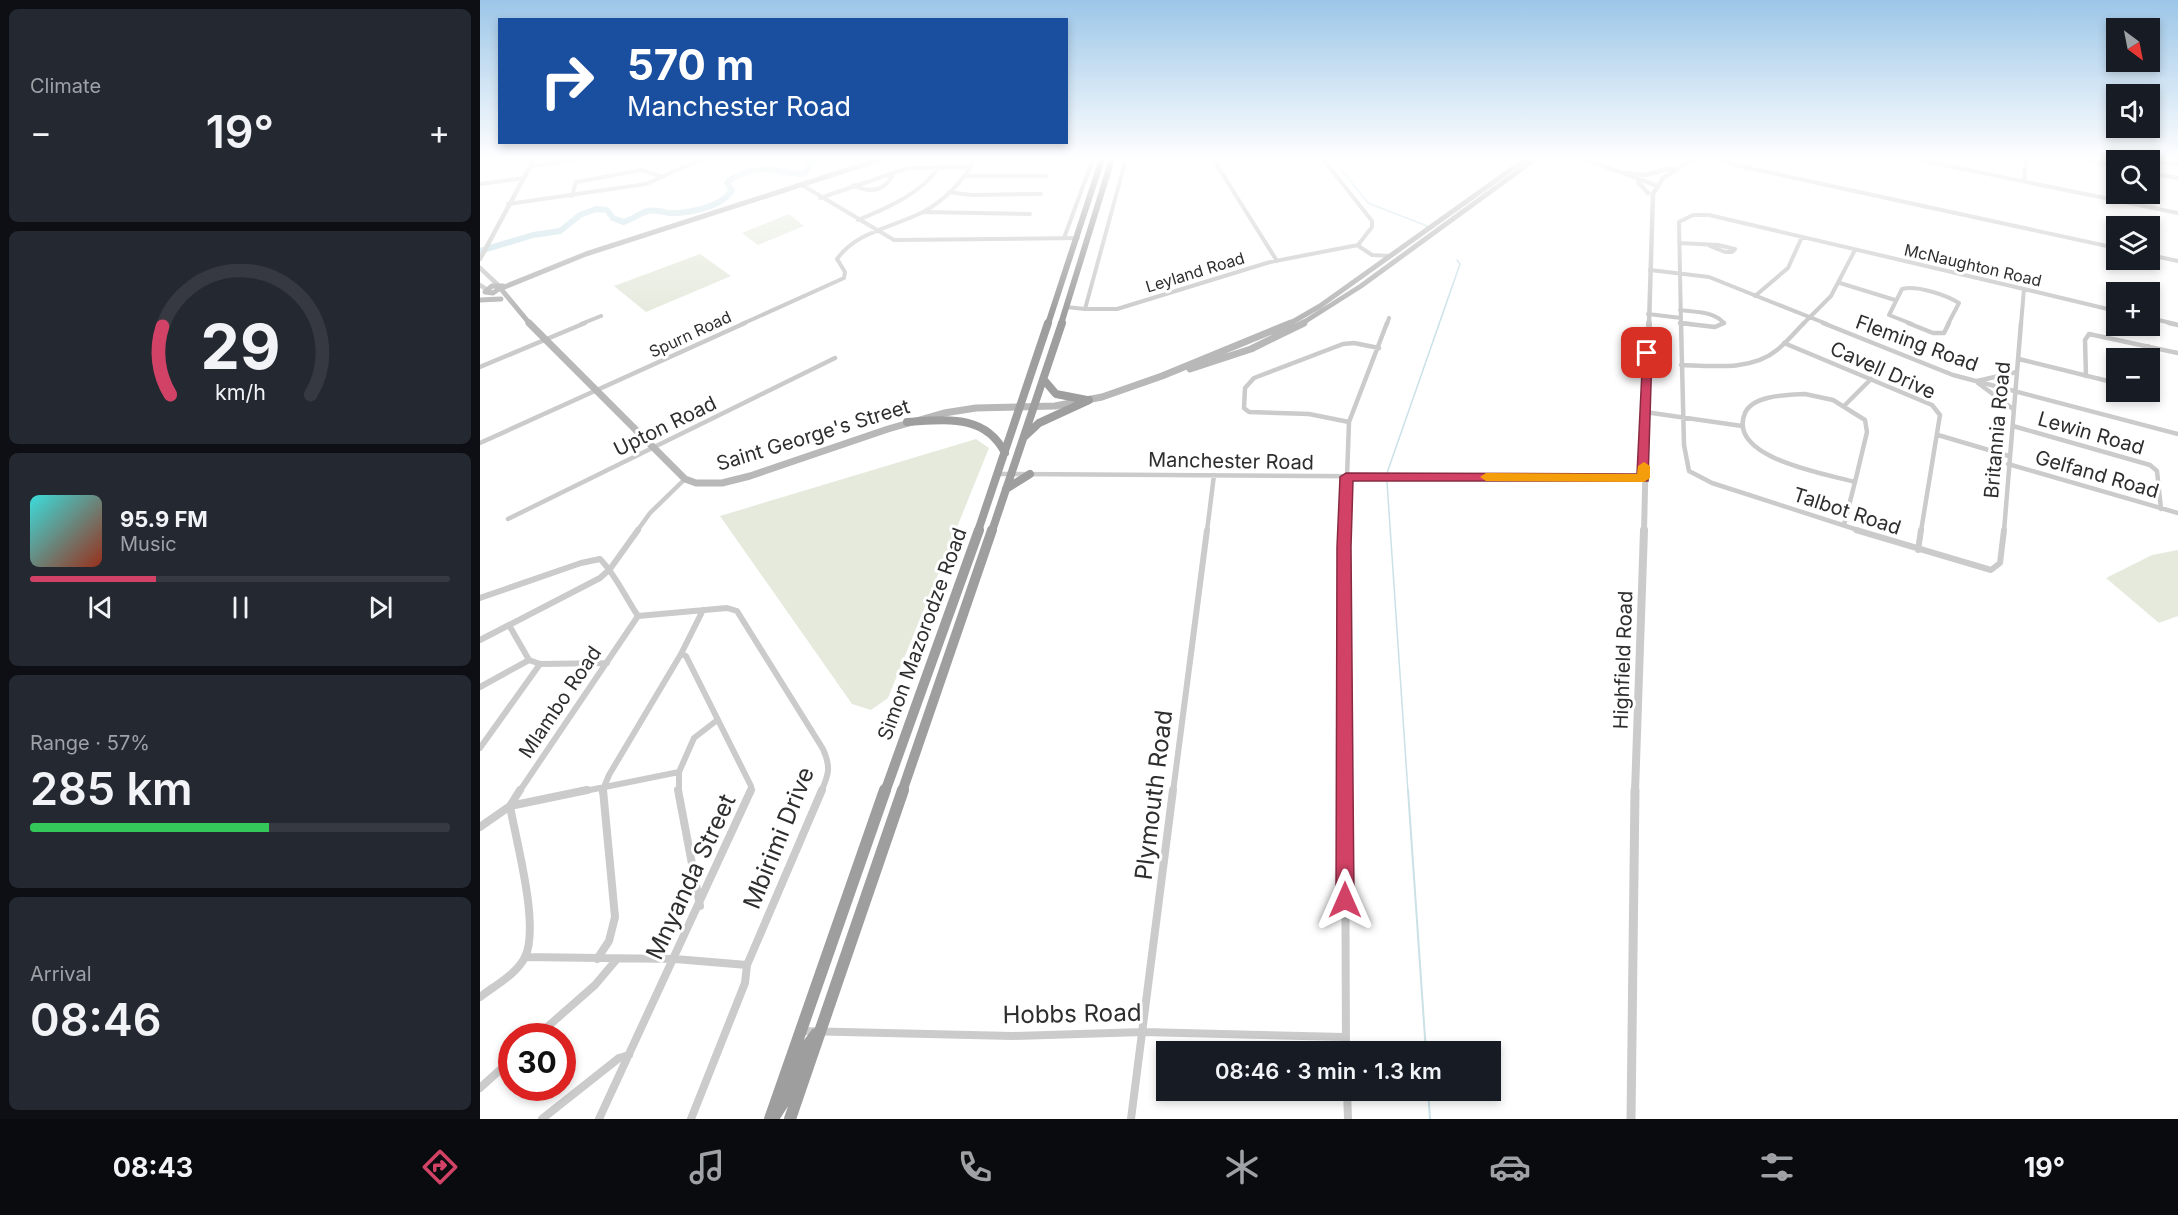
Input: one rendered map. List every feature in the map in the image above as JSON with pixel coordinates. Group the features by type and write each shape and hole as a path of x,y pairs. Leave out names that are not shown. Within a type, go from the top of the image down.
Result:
{"highway":[{"name":"Simon Mazorodze Road","path":"771,1119 800,1031 1005,453 1014,445 1085,211"},
{"name":"Simon Mazorodze Road","path":"790,1119 1011,475 1022,440 1027,406 1044,380 1096,211"},
{"path":"1044,380 1048,388 1056,395 1089,400"},
{"path":"1022,440 1039,423 1089,400"},
{"path":"907,422 947,421 980,427 998,438 1005,453"},
{"path":"1006,489 1030,474"},
{"path":"987,507 999,495 1005,478 1011,475"},
{"path":"771,1119 790,1092 804,1050 819,1032"}],"main road":[{"path":"484,292 597,250 719,211"},
{"path":"1174,372 1287,327 1453,211"},
{"path":"1174,372 1202,366 1256,347 1304,325 1464,211"},
{"path":"500,287 510,302 544,340 685,479"},
{"path":"484,292 510,302"},
{"path":"484,292 501,299"},
{"name":"Saint George's Street","path":"685,479 709,484 735,480 907,422 964,409 1062,405 1089,400 1174,372"}],"street":[{"path":"481,257 504,211"},
{"path":"843,211 888,239 1077,238"},
{"path":"858,220 877,211"},
{"path":"1064,238 1074,211"},
{"path":"1085,309 1112,211"},
{"path":"1246,211 1277,261"},
{"path":"1364,211 1372,221 1372,227 1357,245 1364,253 1381,263"},
{"name":"Highfield Road","path":"1630,1119 1636,742 1644,554 1645,412 1651,211"},
{"path":"1948,211 2106,246"},
{"path":"877,231 923,212 1030,214"},
{"name":"McNaughton Road","path":"1679,243 1679,224 1685,218 1699,214 1709,215 2106,308"},
{"name":"Spurn Road","path":"480,442 844,278 845,272 837,259 840,251 877,231"},
{"path":"1755,296 1788,268 1802,237"},
{"path":"1682,417 1679,243 1710,246 1726,244 1735,249 1732,252 1725,252 1710,246"},
{"name":"Leyland Road","path":"1066,307 1117,309 1277,261 1357,245"},
{"path":"1681,365 1710,368 1758,360 1776,351 1810,318 1840,283 1855,250"},
{"path":"1372,256 1391,256"},
{"path":"2160,257 2178,261"},
{"path":"480,267 500,287"},
{"name":"Fleming Road","path":"1650,270 1709,277 1937,370 2178,434"},
{"path":"1840,283 1894,300"},
{"path":"1909,287 1951,298 1959,303 1947,329 1939,334 1892,317 1889,312 1894,300 1902,289 1909,287"},
{"name":"Britannia Road","path":"1991,570 2000,563 2024,288"},
{"path":"1648,314 1715,327 1724,324 1714,315 1680,310"},
{"path":"480,367 601,316"},
{"path":"1345,1041 1344,547 1346,477 1350,422 1389,318"},
{"path":"2160,320 2178,325"},
{"path":"2085,375 2085,340 2089,334 2178,354"},
{"path":"1350,422 1309,414 1249,412 1244,408 1245,388 1254,378 1343,344 1354,343 1379,348"},
{"name":"Cavell Drive","path":"1784,343 1932,405 1940,415 1918,550"},
{"name":"Upton Road","path":"507,519 654,449 835,358"},
{"path":"2019,359 2106,380"},
{"path":"1976,381 2017,372"},
{"path":"1845,405 1871,379"},
{"path":"1976,381 2013,409"},
{"path":"1844,525 1855,482 1868,425 1865,420 1845,405 1817,395 1783,397 1749,407 1742,426 1749,443 1763,453 1855,482"},
{"path":"1645,412 1742,426"},
{"name":"Talbot Road","path":"1682,417 1686,464 1695,476 1918,550 1991,570"},
{"name":"Lewin Road","path":"2013,426 2150,465 2157,471 2161,509"},
{"path":"1938,435 2009,456"},
{"name":"Gelfand Road","path":"2008,464 2178,513"},
{"name":"Manchester Road","path":"999,474 1644,478"},
{"name":"Plymouth Road","path":"1131,1119 1214,475"},
{"path":"480,640 600,578 610,569 650,513 685,479"},
{"path":"480,598 591,560 600,559 610,569 621,591 638,616"},
{"name":"Mbirimi Drive","path":"638,616 727,608 738,611 830,762 830,772 747,965 745,983 691,1119"},
{"path":"597,959 609,941 615,916 602,805 604,787 681,654 703,610"},
{"name":"Mlambo Road","path":"510,806 638,616"},
{"path":"508,625 529,660 540,664 606,663"},
{"name":"Mnyanda Street","path":"599,1119 752,794 751,786 716,721 686,656 681,654"},
{"path":"480,687 529,660"},
{"path":"480,748 540,664"},
{"path":"700,908 678,788 679,772 694,738 716,721"},
{"path":"480,827 510,806 679,772"},
{"path":"480,997 525,957 530,940 529,920 510,806"},
{"path":"525,957 675,959 747,965"},
{"path":"552,1023 595,985 617,959"},
{"name":"Hobbs Road","path":"800,1031 1012,1036 1143,1032 1345,1038"},
{"path":"542,1119 619,1058 629,1055"},
{"path":"480,1088 498,1072"},
{"path":"1347,1101 1348,1119"}],"shaded area":[{"path":"789,214 804,226 758,245 742,233"},
{"path":"700,254 731,276 646,312 614,286"},
{"path":"976,439 989,448 888,698 871,710 852,704 720,516"},
{"path":"2178,550 2178,616 2159,623 2106,578 2152,555"}],"waterway":[{"path":"480,251 533,235 560,231 580,215 590,211"},
{"path":"608,211 613,218 623,222 647,211"},
{"path":"660,211 689,211"},
{"path":"1389,211 1427,226"},
{"path":"1387,473 1460,264 1457,260"},
{"path":"1387,482 1408,792"},
{"path":"1408,790 1425,1041"},
{"path":"1429,1101 1430,1119"}],"slow traffic":[{"path":"1486,477 1644,478 1644,466"}],"route":[{"path":"1345,900 1344,547 1346,477 1644,478 1647,353"}]}
